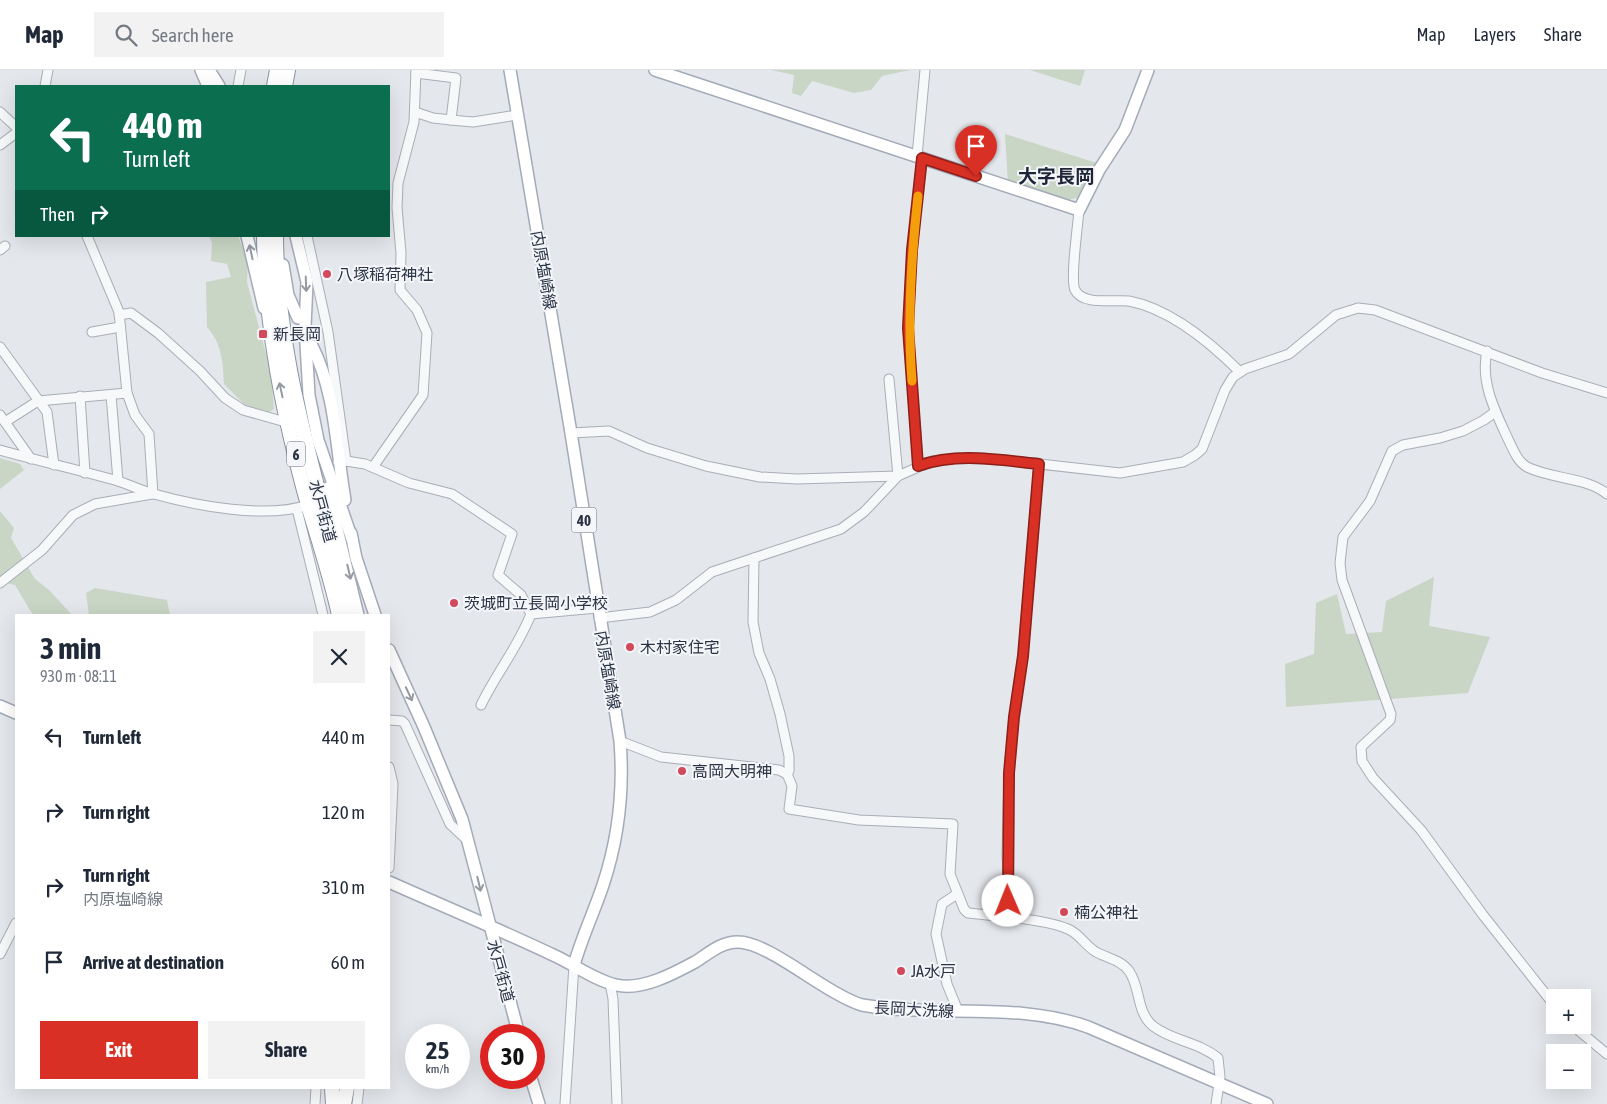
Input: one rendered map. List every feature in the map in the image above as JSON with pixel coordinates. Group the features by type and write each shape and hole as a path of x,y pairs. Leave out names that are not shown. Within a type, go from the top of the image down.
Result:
{"highway":[{"path":"274,85 277,70"},
{"path":"285,85 288,70"},
{"name":"6","path":"264,237 279,350"},
{"name":"6","path":"277,237 276,277 279,350"},
{"name":"水戸街道","path":"279,350 302,507 324,555"},
{"name":"水戸街道","path":"279,350 349,614"},
{"path":"324,555 331,614"},
{"name":"6","path":"324,555 339,614"},
{"path":"332,1089 333,1104"},
{"path":"342,1104 345,1089"}],"main road":[{"path":"200,70 208,85"},
{"path":"209,70 218,85"},
{"name":"内原塩崎線","path":"510,70 620,741 623,788 616,839 603,886 579,946 574,965"},
{"path":"655,70 1079,210 1099,170 1125,130 1148,70"},
{"path":"247,237 279,350"},
{"path":"277,237 287,288 298,318"},
{"path":"296,237 307,282 306,363 320,460 350,574 358,614"},
{"path":"312,346 325,377 332,408 342,462 352,539"},
{"path":"318,440 352,539 375,614"},
{"path":"390,652 445,774 470,843 489,925 574,965"},
{"path":"0,706 15,713"},
{"name":"水戸街道","path":"390,882 489,925 516,1024"},
{"name":"長岡大洗線","path":"574,965 610,983 625,986 649,982 692,963 720,946 739,942 758,947 840,997 862,1006 1031,1014 1075,1022 1267,1104"},
{"path":"534,1089 539,1104"}],"street":[{"path":"45,85 48,70"},
{"path":"238,85 241,70"},
{"path":"918,466 908,328 925,70"},
{"path":"373,467 423,395 428,333 417,310 400,290 401,253 397,208 398,183 415,112 416,71 456,78 451,120"},
{"path":"0,112 15,126"},
{"path":"415,112 432,118 474,122 517,115"},
{"path":"0,145 15,134"},
{"path":"1079,210 1074,283 1080,296 1086,299 1129,301 1164,313 1182,324 1240,372"},
{"path":"86,237 119,315 127,393 135,415 149,434 153,494"},
{"path":"307,237 328,332 342,462 373,467 409,483 452,494 512,534 498,575 521,595 530,614 522,637 494,679 481,706"},
{"path":"530,614 650,612 676,600 712,572 841,529 864,512 898,476 932,461 960,458 1120,473 1172,464 1189,459 1196,455 1206,442 1229,382 1240,372 1289,354 1336,315 1358,308 1375,310 1542,373 1607,393"},
{"path":"119,315 131,313 158,333 200,371 225,398 243,410 289,423"},
{"path":"92,332 120,327"},
{"path":"0,347 47,412 54,465"},
{"path":"1487,351 1485,361 1489,393 1495,412 1518,459 1526,466 1586,485 1607,494"},
{"path":"889,379 898,476"},
{"path":"31,459 2,418 38,401 127,393"},
{"path":"111,395 118,481"},
{"path":"80,396 85,473"},
{"path":"1495,412 1463,431 1440,438 1403,444 1392,451 1370,501 1343,537 1340,573 1349,605 1391,714 1390,720 1361,747 1362,761 1373,778 1421,830 1483,916 1546,995"},
{"path":"571,433 609,431 647,448 706,466 760,477 797,479 898,476"},
{"path":"0,450 118,481 153,494 199,504 240,508 302,507 323,614"},
{"path":"1011,918 1008,901 1007,856 1009,773 1014,717 1023,656 1039,464"},
{"path":"0,583 42,550 73,515 95,504 153,494"},
{"path":"754,558 753,622 759,653 770,679 789,756 787,774 792,786 788,809 859,820 953,824 950,874 968,913 1011,918 1069,930 1092,949 1122,963 1131,974 1140,1006 1149,1021 1160,1030 1218,1058 1220,1084 1216,1104"},
{"path":"390,720 402,721 405,724 450,824 470,843"},
{"path":"620,741 661,757 779,770 787,774"},
{"path":"390,771 393,784 390,847"},
{"path":"958,894 942,904 936,934 947,984 958,1011"},
{"path":"0,954 15,925"},
{"path":"565,1104 574,965"},
{"path":"610,983 613,999 617,1104"},
{"path":"1583,1034 1607,1054"},
{"path":"315,1104 316,1089"},
{"path":"357,1104 359,1089"}],"green space":[{"path":"771,70 910,70 882,76 871,90 854,93 812,81 801,96 792,93 794,75"},
{"path":"1030,70 1085,70 1080,86"},
{"path":"1005,134 1100,164 1095,194 1067,200 1008,184"},
{"path":"209,237 238,237 248,263 247,282 271,373 274,409 267,413 246,406 224,384 219,347 207,327 206,282 231,277 227,264 211,261 212,243"},
{"path":"0,458 20,464 24,470 0,489"},
{"path":"0,511 14,528 11,538 35,579 49,590 71,614 32,614 15,585 0,582"},
{"path":"1434,577 1429,626 1490,637 1468,693 1286,707 1285,664 1314,654 1316,603 1337,594 1346,634 1382,632 1386,601"},
{"path":"95,588 167,600 170,614 89,614 86,593"}],"slow traffic":[{"path":"912,381 908,328 912,250 918,196"}],"place":[{"name":"八塚稲荷神社","path":"327,274"},
{"name":"新長岡","path":"263,334"},
{"name":"茨城町立長岡小学校","path":"454,603"},
{"name":"木村家住宅","path":"630,647"},
{"name":"高岡大明神","path":"682,771"},
{"name":"楠公神社","path":"1064,912"},
{"name":"JA水戸","path":"901,971"}],"district":[{"name":"大字長岡","path":"1056,176"}],"route":[{"path":"976,176 922,158 912,250 908,328 918,466 948,458 1004,460 1039,464 1023,656 1014,717 1009,773 1008,901"}]}
